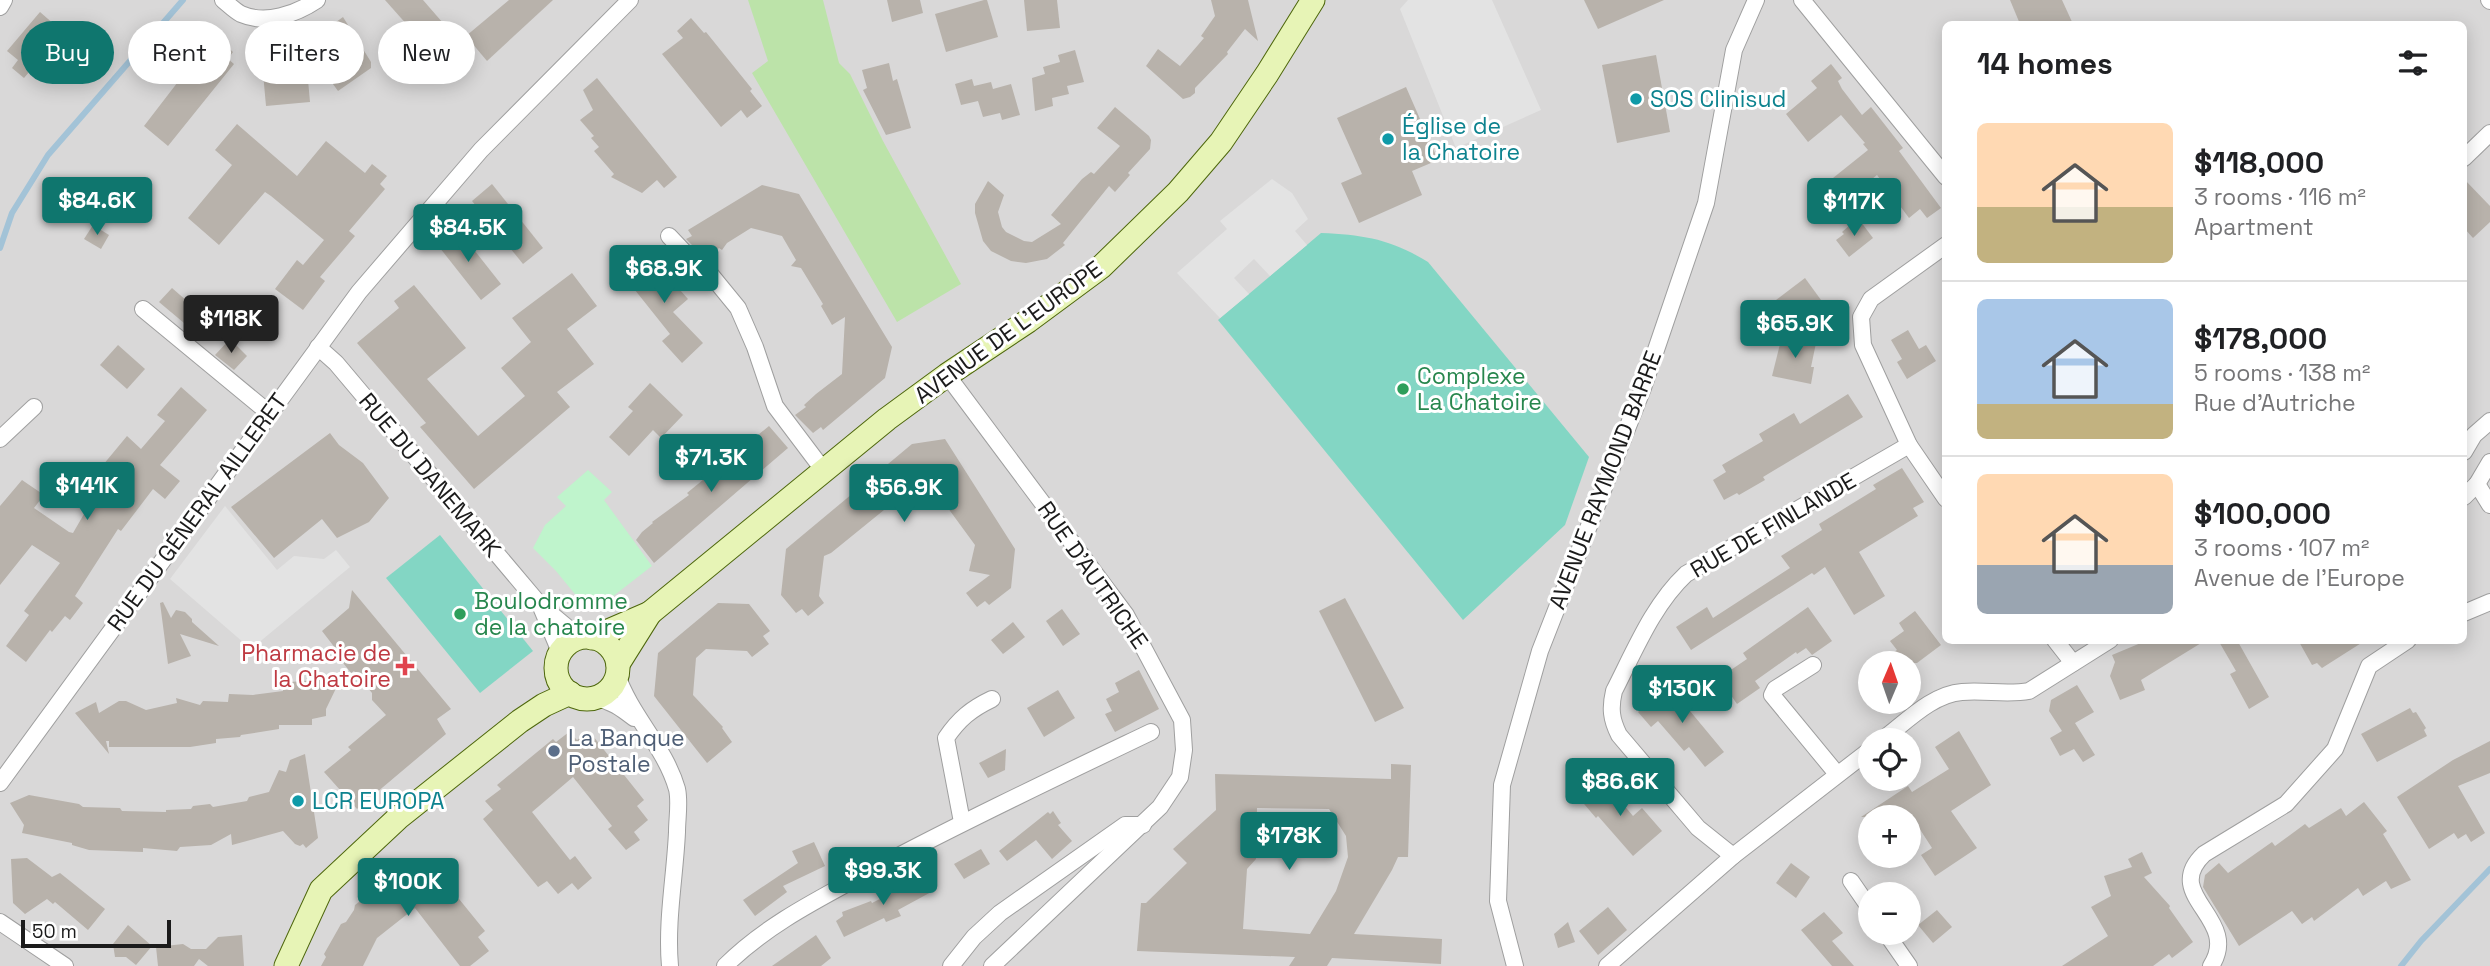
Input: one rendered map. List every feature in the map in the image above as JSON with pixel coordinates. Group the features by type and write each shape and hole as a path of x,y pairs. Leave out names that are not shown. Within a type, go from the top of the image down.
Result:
{"street":[{"path":"0,7 4,0"},
{"path":"223,0 242,14 267,18 291,15 317,0"},
{"name":"RUE DU GÉNERAL AILLERET","path":"0,782 359,292 472,160 630,0"},
{"name":"AVENUE DE L'EUROPE","path":"588,638 650,613 887,419 1101,267 1178,192 1221,142 1313,0"},
{"name":"AVENUE RAYMOND BARRE","path":"1515,966 1497,901 1502,785 1540,651 1643,388 1706,203 1734,50 1756,0"},
{"path":"1802,0 1942,172"},
{"path":"2467,155 2490,133"},
{"path":"669,236 711,275 738,308 755,347 775,406 824,471"},
{"path":"1942,248 1871,299 1861,317 1863,345 1909,445 1942,493"},
{"path":"143,309 270,413"},
{"name":"RUE DU DANEMARK","path":"318,347 336,363 474,530 540,605 569,629 588,638"},
{"name":"RUE D'AUTRICHE","path":"947,374 1126,615 1182,720 1184,750 1180,777 1160,807 992,966"},
{"path":"0,439 34,407"},
{"path":"2467,447 2474,435 2490,421"},
{"name":"RUE DE FINLANDE","path":"1733,856 1698,828 1619,735 1612,721 1614,691 1659,605 1686,574 1909,445"},
{"path":"2467,494 2477,484 2490,462"},
{"path":"2477,484 2490,505"},
{"path":"2467,612 2490,602"},
{"name":"RUE DU DANEMARK","path":"540,605 558,660"},
{"name":"AVENUE DE L'EUROPE","path":"617,669 650,613"},
{"path":"520,721 551,683 558,660 571,642 588,638 606,644 612,650 617,669 642,724 666,759 678,792 668,945 670,966"},
{"path":"2058,644 2073,663"},
{"path":"1899,728 1944,696 1961,692 2029,691 2104,644"},
{"path":"2211,966 2219,946 2218,933 2192,891 2190,881 2196,861 2286,804 2335,749 2369,666 2402,644"},
{"path":"558,660 560,682 570,693 582,698 608,700 619,705 642,724"},
{"path":"1813,665 1775,689 1772,695 1837,774"},
{"path":"596,698 612,685 617,669"},
{"path":"286,966 321,890 398,818 520,721 544,705 570,693"},
{"path":"962,822 946,738 958,721 973,708 992,699"},
{"path":"724,966 770,928 962,822 1151,732"},
{"path":"1606,966 1733,856 1858,758"},
{"path":"951,966 974,937 1000,913 1125,825 1143,825"},
{"path":"1851,881 1858,891"},
{"path":"0,922 41,960 65,966"},
{"path":"1894,945 1909,966"}],"shaded area":[{"path":"0,0 2490,0 2490,966 0,966"},
{"path":"1408,0 1492,0 1541,110 1456,148 1400,9"},
{"path":"1272,179 1292,193 1308,219 1295,231 1307,245 1270,276 1254,259 1234,278 1249,294 1220,318 1177,273 1227,229 1220,221"},
{"name":"Complexe La Chatoire","path":"1321,233 1351,235 1389,243 1428,262 1589,457 1565,525 1463,620 1218,320"},
{"path":"225,506 277,570 294,556 324,559 336,550 350,567 251,649 170,579"},
{"name":"Boulodromme de la chatoire","path":"440,535 533,651 480,693 386,578"}],"green space":[{"path":"748,0 823,0 839,63 850,74 883,141 961,284 897,322 752,73 768,61"},
{"path":"588,470 612,492 604,500 652,566 603,604 583,604 533,548 545,525 566,506 557,497"}],"building":[{"path":"385,0 423,0 441,21 404,21"},
{"path":"509,0 553,0 487,61 475,47 475,28"},
{"path":"887,0 920,0 923,13 892,22"},
{"path":"987,0 998,37 946,52 935,14"},
{"path":"1024,0 1057,0 1060,28 1027,31"},
{"path":"1211,0 1248,0 1258,41 1245,29 1228,54 1195,88 1195,93 1183,99 1146,66 1158,49 1180,66 1204,38 1201,36 1215,16"},
{"path":"1584,0 1664,0 1598,29"},
{"path":"2010,0 2062,0 2072,21 2019,21"},
{"path":"40,12 50,21 32,21"},
{"path":"691,18 706,32 752,89 750,91 762,106 747,118 741,110 721,127 662,54 683,38 677,31"},
{"path":"21,34 21,76 12,68 18,60 7,51"},
{"path":"1075,50 1084,82 1067,86 1069,94 1052,98 1053,106 1035,111 1032,78 1045,74 1043,67 1060,62 1058,55"},
{"path":"364,51 371,62 371,68 364,73"},
{"name":"SOS Clinisud","path":"1656,55 1670,132 1617,143 1602,65"},
{"path":"889,63 893,81 897,79 911,128 886,135 863,90 867,88 862,70"},
{"path":"1831,64 1842,78 1838,81 1842,89 1862,115 1871,107 1903,148 1899,151 1941,208 1927,218 1920,209 1909,218 1877,175 1845,201 1828,182 1868,150 1863,144 1865,143 1841,115 1808,142 1786,114 1817,88 1811,81"},
{"path":"597,78 677,177 664,188 657,180 642,193 611,177 614,174 594,151 599,147 591,138 594,136 580,120 593,110 583,90"},
{"path":"972,79 974,86 991,82 993,89 1011,84 1020,115 1002,120 1000,113 983,117 978,101 961,105 955,84"},
{"path":"176,84 218,84 168,146 144,126"},
{"path":"264,84 308,84 310,102 266,106"},
{"path":"333,84 348,84 338,91"},
{"name":"Église de la Chatoire","path":"1406,87 1438,160 1412,171 1422,195 1359,223 1341,183 1362,174 1337,118"},
{"path":"1115,107 1151,140 1150,149 1128,173 1130,175 1115,192 1109,186 1063,243 1065,245 1047,259 1026,263 1011,261 991,251 983,241 975,213 975,204 988,181 1004,195 998,212 1002,227 1024,241 1032,242 1061,224 1051,215 1082,179 1091,172 1094,174 1120,146 1097,128"},
{"path":"237,124 297,176 326,141 365,173 372,164 387,176 380,184 385,189 349,231 355,236 320,277 325,281 303,310 275,289 297,260 303,265 324,240 271,196 265,192 219,245 188,218 232,165 215,150"},
{"path":"2467,182 2490,206 2490,222 2473,238 2467,231"},
{"path":"492,184 543,248 523,264 472,201"},
{"path":"762,185 799,194 892,347 885,378 823,430 821,427 813,433 795,415 842,374 845,317 832,325 821,306 823,304 801,268 791,266 796,260 782,236 751,228 727,243 722,250 719,248 706,257 686,239 692,236 688,230"},
{"path":"1858,218 1873,238 1849,257 1836,240"},
{"path":"93,225 109,235 101,249 84,239"},
{"path":"456,227 501,284 481,300 436,243"},
{"path":"648,254 688,299 673,312 703,343 682,363 662,341 670,334 623,275"},
{"path":"572,273 597,306 567,329 594,364 557,392 570,407 474,489 420,427 426,423 357,343 399,308 394,301 414,285 466,348 427,379 478,436 525,396 501,368 531,342 512,318"},
{"path":"1805,278 1829,311 1800,333 1776,300"},
{"path":"172,288 195,308 184,323 159,302"},
{"path":"1908,330 1919,349 1926,345 1936,361 1907,379 1897,362 1902,359 1891,340"},
{"path":"1782,336 1816,343 1811,384 1772,376"},
{"path":"230,339 247,356 234,370 215,355"},
{"path":"118,345 145,369 127,389 100,365"},
{"path":"650,383 683,415 661,438 653,430 629,456 609,437 633,411 628,407"},
{"path":"181,387 207,410 160,465 180,481 165,499 153,489 121,531 118,529 75,596 83,603 70,620 65,616 52,632 50,630 26,662 6,646 29,615 24,611 60,563 32,545 0,585 0,506 22,480 44,495 34,508 73,533 84,514 87,516 117,476 103,465 127,436 141,449 165,421 157,415"},
{"path":"1848,394 1863,417 1763,477 1765,480 1724,500 1713,480 1726,472 1722,465 1763,441 1759,434 1794,413 1800,424"},
{"path":"769,426 788,448 654,563 636,540 642,532"},
{"path":"330,433 339,445 363,463 389,498 369,522 337,538 322,519 274,558 231,507"},
{"path":"945,439 1015,549 1011,588 989,605 985,601 977,607 966,593 990,575 969,571 975,545 934,489 916,484 824,556 819,596 824,603 808,616 802,609 796,613 781,595 786,549 912,444"},
{"path":"1902,468 1924,502 1913,508 1918,516 1859,552 1885,596 1854,615 1825,567 1691,650 1676,627 1707,607 1713,618 1790,568 1781,556 1822,530 1819,524 1876,489 1873,485"},
{"path":"352,590 451,709 437,719 446,734 357,809 324,772 351,750 348,747 386,715 372,700 372,693 354,671 351,673 340,659 342,657 322,631 349,608"},
{"path":"1345,598 1404,708 1375,722 1319,611"},
{"path":"163,602 171,618 176,610 185,612 192,622 219,646 180,634 191,656 168,664 160,603"},
{"path":"718,603 749,604 770,631 763,636 769,644 752,657 747,651 706,649 696,658 693,695 723,727 732,742 707,763 654,696 658,653"},
{"path":"1808,607 1832,641 1812,655 1806,648 1797,654 1796,652 1755,681 1760,688 1737,704 1719,678 1747,659 1743,653"},
{"path":"1062,609 1080,634 1063,646 1046,621"},
{"path":"1915,611 1941,645 1922,659 1922,651 1896,651 1890,641 1904,631 1899,623"},
{"path":"1013,622 1025,637 1003,654 991,640"},
{"path":"2138,644 2200,644 2141,680 2145,690 2120,700 2110,676 2115,662 2112,655"},
{"path":"2220,644 2239,644 2269,697 2249,709 2230,674 2236,671"},
{"path":"2300,644 2360,644 2322,668 2317,663 2312,665"},
{"path":"1139,670 1159,709 1115,732 1105,714 1112,711 1106,699 1119,692 1115,683"},
{"path":"341,678 326,709 326,716 312,719 312,725 279,725 279,729 216,739 216,743 190,747 109,747 109,741 106,741 109,754 75,713 96,702 99,713 119,701 126,701 146,710 177,703 176,698 200,705 203,701 228,702 229,694 253,695 283,691 283,687 290,687 290,682"},
{"path":"2077,685 2094,712 2075,723 2095,755 2083,762 2074,749 2060,756 2050,738 2062,731 2049,711 2051,700"},
{"path":"1665,688 1676,702 1688,692 1698,706 1690,711 1724,752 1705,767 1689,747 1684,751 1658,721 1651,727 1638,712"},
{"path":"1058,690 1075,718 1044,737 1027,708"},
{"path":"2410,708 2413,713 2416,712 2426,728 2424,730 2427,736 2377,762 2361,734"},
{"path":"589,731 644,800 637,806 648,820 634,832 640,840 626,850 608,829 612,826 573,777 532,812 570,860 575,856 592,878 578,890 572,883 558,894 547,881 538,887 483,819 493,810 485,801 501,789 497,785 553,739 556,742 569,732 577,740"},
{"path":"1959,731 1991,785 1951,811 1977,848 1935,876 1921,855 1932,848 1921,831 1921,805 1879,805 1900,791 1921,791 1921,786 1949,769 1935,747"},
{"path":"2490,741 2490,773 2458,786 2485,833 2471,842 2466,834 2458,839 2454,833 2429,849 2397,797 2453,760"},
{"path":"1006,749 1005,770 988,778 979,763"},
{"path":"305,754 318,838 306,848 303,844 295,844 283,831 232,845 231,834 211,845 180,847 177,851 143,848 143,852 89,850 72,843 22,833 24,825 10,803 29,795 83,807 120,808 122,811 166,812 210,804 213,807 247,801 249,797 269,792 279,770 286,772 290,760"},
{"path":"1391,764 1411,765 1408,857 1398,857 1354,934 1442,939 1441,964 1332,958 1327,966 1289,966 1295,957 1137,951 1141,903 1146,903 1187,863 1173,849 1216,810 1215,774 1391,779","holes":["1257,808 1329,809 1346,836 1348,857 1336,891 1310,934 1243,929 1247,869 1256,859"]},
{"path":"1601,778 1633,816 1642,808 1662,831 1633,856 1579,798"},
{"path":"2364,802 2387,831 2383,834 2411,880 2391,889 2386,881 2363,896 2358,888 2314,921 2312,917 2302,924 2292,911 2239,946 2203,887 2205,875 2219,863 2228,873 2272,842 2275,846 2305,824 2309,828 2341,808 2346,816"},
{"path":"1053,811 1061,823 1058,825 1072,841 1052,859 1036,840 1007,861 999,851 1048,812 1050,814"},
{"path":"814,842 825,866 783,886 787,892 755,916 743,900 798,863 792,851"},
{"path":"981,849 990,864 964,879 954,864"},
{"path":"2142,852 2152,873 2144,877 2170,906 2193,942 2172,958 2169,954 2153,966 2062,966 2108,936 2091,907 2111,896 2104,876 2132,867 2128,859"},
{"path":"27,858 52,877 60,873 105,909 88,930 55,902 53,904 47,899 25,914 13,903 11,859"},
{"path":"411,862 419,870 429,862 485,931 478,937 489,951 470,966 460,966 415,908 377,938 363,966 321,966 326,957 324,954 355,905"},
{"path":"1791,863 1810,877 1796,898 1776,883"},
{"path":"925,876 933,891 898,910 901,916 886,922 884,918 844,937 836,921 843,916 842,912 871,901 872,903"},
{"path":"1608,907 1627,930 1598,955 1579,931"},
{"path":"1937,910 1952,927 1933,943 1921,929 1921,923"},
{"path":"1824,912 1843,933 1832,941 1854,966 1832,966 1801,930"},
{"path":"1568,922 1575,942 1558,948 1554,934"},
{"path":"128,925 152,946 136,965 126,957 115,957 113,944"},
{"path":"242,935 244,966 208,966 199,959 194,966 158,966 156,947 183,944 191,949 206,949 218,937"},
{"path":"816,935 831,958 821,966 772,966"}],"waterway":[{"path":"0,248 12,213 48,155 183,0"},
{"path":"2401,966 2421,941 2490,869"}],"place":[{"name":"SOS Clinisud","path":"1636,99"},
{"name":"Église de la Chatoire","path":"1388,139"},
{"name":"Complexe La Chatoire","path":"1403,389"},
{"name":"Boulodromme de la chatoire","path":"460,614"},
{"name":"Pharmacie de la Chatoire","path":"405,666"},
{"name":"La Banque Postale","path":"554,751"},
{"name":"LCR EUROPA","path":"298,801"}]}
